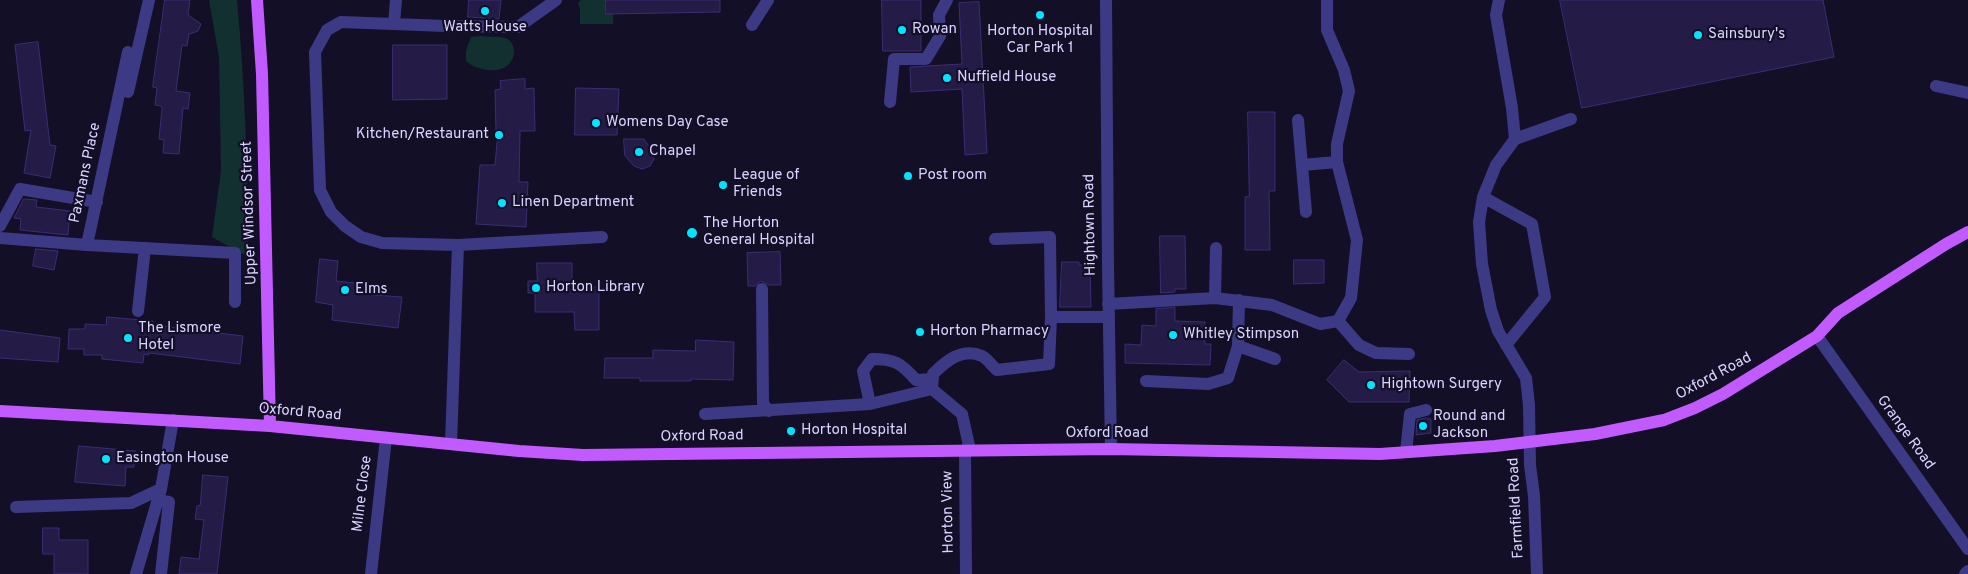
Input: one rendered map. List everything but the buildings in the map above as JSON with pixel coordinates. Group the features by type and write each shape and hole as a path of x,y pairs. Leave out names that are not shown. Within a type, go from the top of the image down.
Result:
{"main road":[{"name":"Upper Windsor Street","path":"257,0 263,113 270,426"},
{"name":"Oxford Road","path":"0,411 270,426 519,451 583,455 967,450 1380,454 1496,446 1595,434 1664,420 1695,408 1722,394 1817,336 1838,313 1968,232"}],"street":[{"path":"149,0 90,245 235,253 235,302"},
{"path":"394,24 396,0"},
{"path":"556,0 518,27 341,22 327,30 315,52 320,190 331,212 345,226 361,237 382,243 458,245 602,237"},
{"path":"752,25 768,0"},
{"path":"890,102 894,59 926,59 940,36 939,14 947,0"},
{"name":"Hightown Road","path":"1106,0 1108,310 1112,450"},
{"path":"1327,0 1328,30 1344,70 1349,91 1337,144 1337,162 1357,240 1351,298 1338,321"},
{"path":"1499,0 1496,15 1512,108 1514,139 1571,119"},
{"name":"Paxmans Place","path":"0,238 90,245 128,52"},
{"path":"1936,86 1968,93"},
{"path":"1298,120 1306,212"},
{"name":"Farmfield Road","path":"1514,139 1496,165 1483,197 1479,222 1482,264 1491,310 1498,331 1526,378 1537,574"},
{"path":"1302,165 1337,162"},
{"path":"0,226 20,189 97,202"},
{"path":"1483,197 1532,224 1545,297 1506,345"},
{"path":"932,384 933,374 947,360 963,353 982,356 996,370 1049,364 1051,317 1050,237 996,240"},
{"path":"451,444 458,245"},
{"path":"138,311 145,248"},
{"path":"1215,298 1216,248"},
{"path":"762,289 763,404 769,411"},
{"path":"1051,317 1215,298 1272,305 1320,324 1338,321"},
{"path":"1146,381 1208,384 1228,378 1238,346 1238,300"},
{"path":"1338,321 1359,345 1376,353 1409,354"},
{"name":"Grange Road","path":"1817,336 1968,549"},
{"path":"1238,346 1275,359"},
{"path":"870,404 866,391 864,371 872,359 890,359 906,368 916,380 932,384"},
{"path":"705,414 870,404 932,384"},
{"name":"Horton View","path":"932,384 962,414 967,450 966,574"},
{"path":"1406,452 1410,414 1426,410"},
{"path":"136,574 160,494 173,420"},
{"name":"Milne Close","path":"371,574 386,438"},
{"path":"16,507 131,503 160,494"},
{"path":"160,494 169,502 161,574"},
{"path":"1965,574 1968,571"}],"green space":[{"path":"209,0 237,0 246,128 248,257 212,237 221,171 219,57"},
{"path":"581,0 606,0 606,14 613,14 613,24 580,24 578,3"},
{"path":"471,37 502,37 510,41 514,51 510,63 497,70 487,70 471,65 466,61 466,51"}],"place":[{"name":"Watts House","path":"485,11"},
{"name":"Horton Hospital Car Park 1","path":"1040,15"},
{"name":"Rowan","path":"902,30"},
{"name":"Sainsbury's","path":"1698,35"},
{"name":"Nuffield House","path":"947,78"},
{"name":"Womens Day Case","path":"596,123"},
{"name":"Kitchen/Restaurant","path":"499,135"},
{"name":"Chapel","path":"639,152"},
{"name":"Post room","path":"908,176"},
{"name":"League of Friends","path":"723,185"},
{"name":"Linen Department","path":"502,203"},
{"name":"The Horton General Hospital","path":"692,233"},
{"name":"Horton Library","path":"536,288"},
{"name":"Elms","path":"345,290"},
{"name":"Horton Pharmacy","path":"920,332"},
{"name":"Whitley Stimpson","path":"1173,335"},
{"name":"The Lismore Hotel","path":"128,338"},
{"name":"Hightown Surgery","path":"1371,385"},
{"name":"Round and Jackson","path":"1423,426"},
{"name":"Horton Hospital","path":"791,431"},
{"name":"Easington House","path":"106,459"}]}
